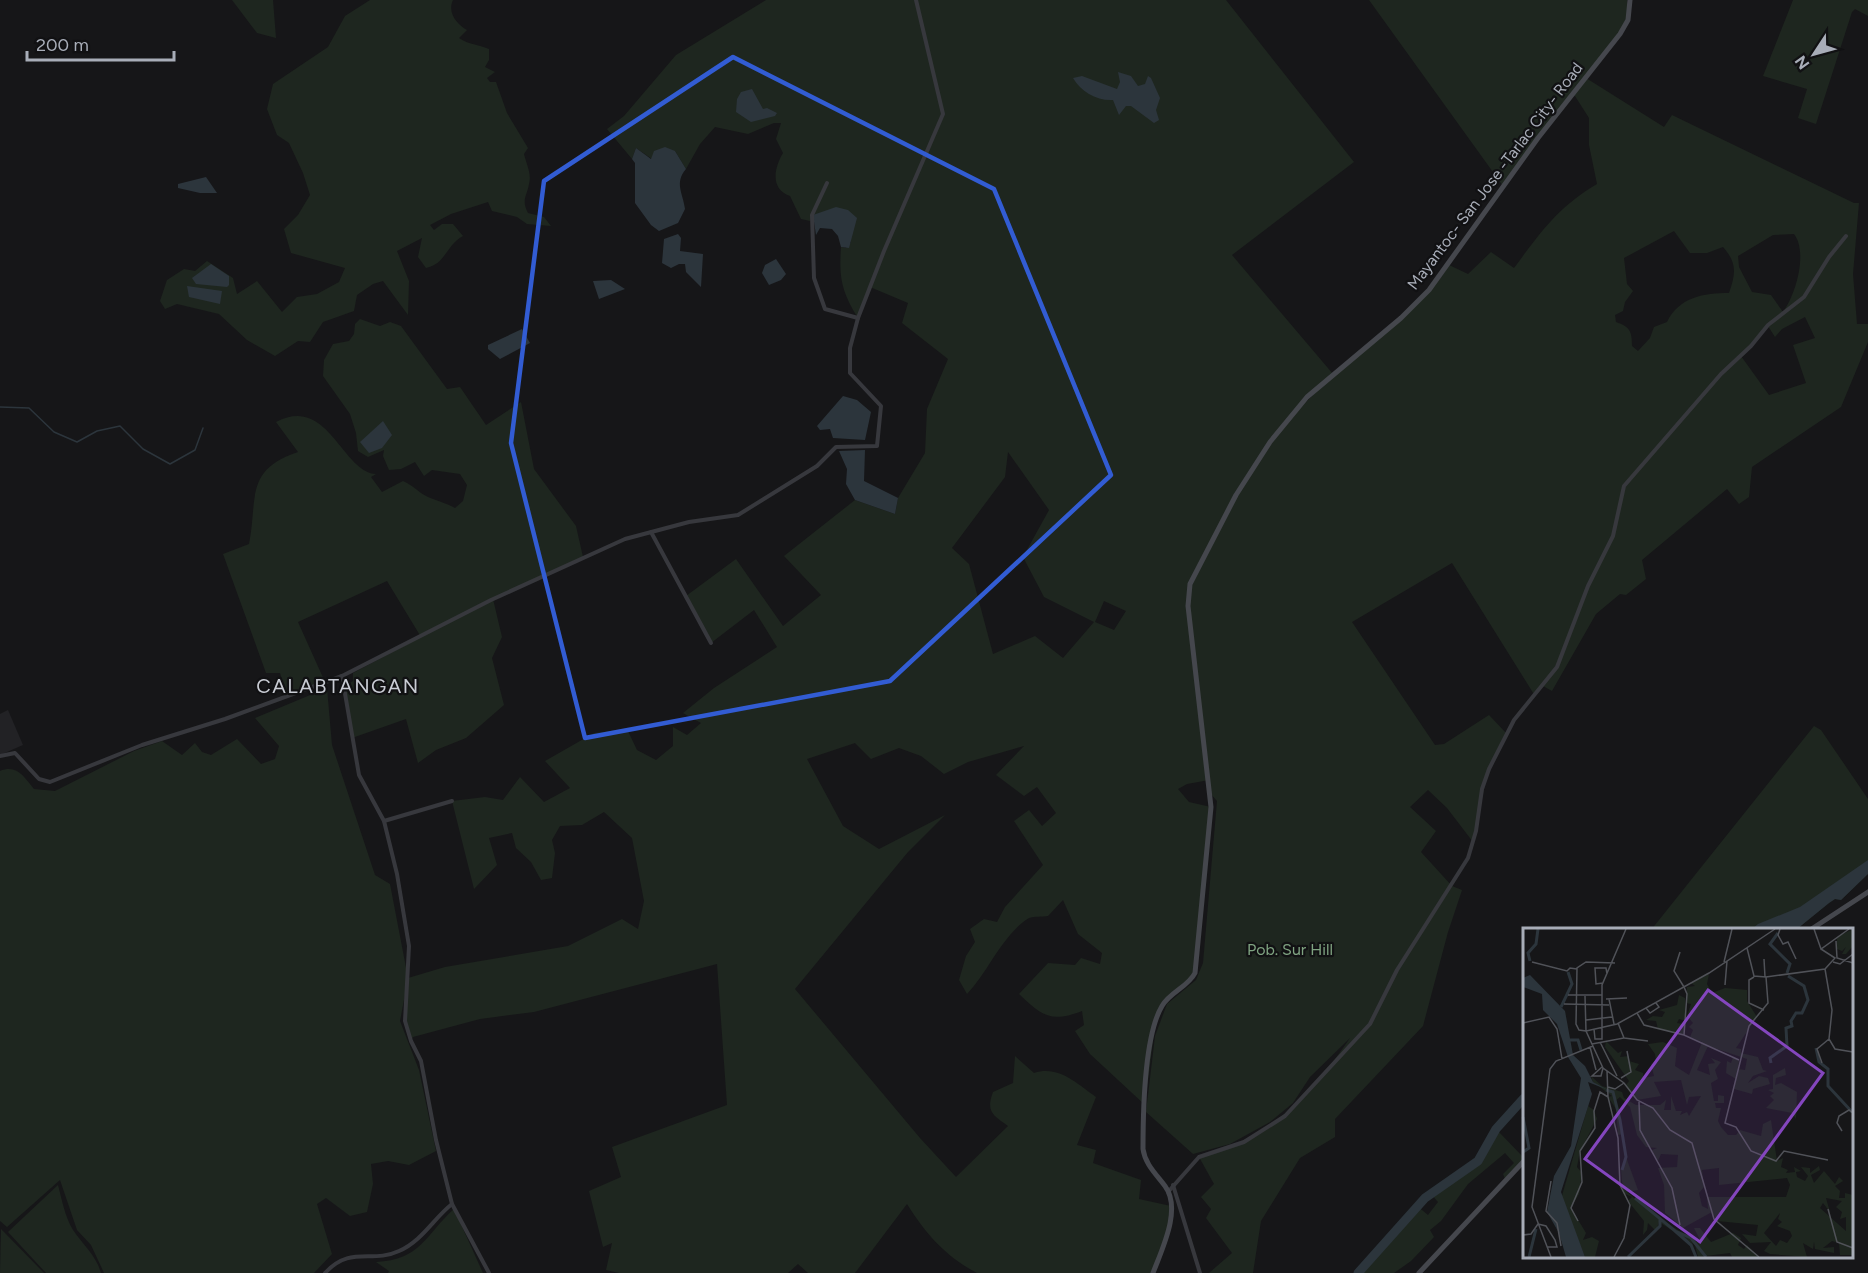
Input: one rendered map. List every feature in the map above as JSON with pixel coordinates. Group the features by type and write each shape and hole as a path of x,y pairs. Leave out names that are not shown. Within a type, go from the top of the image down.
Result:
{"main road":[{"name":"Mayantoc- San Jose -Tarlac City- Road","path":"1168,1192 1149,1165 1143,1149 1150,1048 1160,1008 1195,973 1211,807 1188,606 1190,584 1236,495 1270,442 1307,397 1401,318 1429,290 1538,138 1620,34 1628,20 1630,0"},
{"path":"1813,928 1868,892"},
{"path":"1419,1273 1523,1162"},
{"path":"1153,1273 1168,1230 1171,1202 1168,1192"}],"street":[{"path":"0,756 15,753 39,779 50,782 142,745 225,719 342,676 568,563 625,539 689,522 738,515 817,466 836,447 877,446 880,406 852,377 848,364 858,318 910,189 942,118 936,78 916,0"},
{"path":"827,183 812,215 814,278 825,309 858,318"},
{"path":"1168,1192 1198,1157 1250,1139 1285,1116 1370,1024 1397,970 1468,858 1476,831 1482,789 1489,769 1515,720 1557,667 1588,586 1612,536 1624,486 1721,374 1751,346 1767,326 1804,297 1829,257 1846,236"},
{"path":"651,532 711,643"},
{"path":"342,676 359,775 384,821 397,874 409,946 405,1021 411,1041 421,1061 436,1140 452,1204 489,1273"},
{"path":"384,821 452,801"},
{"path":"1173,1184 1200,1273"},
{"path":"325,1273 347,1257 392,1254 401,1250 419,1237 452,1204"}],"highlighted area":[{"path":"733,57 994,189 1111,475 890,681 585,738 511,443 544,181"}],"shaded area":[{"path":"1118,72 1131,76 1138,86 1145,84 1148,76 1151,78 1160,98 1156,110 1159,120 1154,123 1131,106 1126,106 1119,115 1113,100 1090,95 1073,78 1082,76 1117,89 1120,82"},
{"path":"752,89 763,109 767,108 777,113 775,116 751,122 736,112 737,99 741,92"},
{"path":"665,147 675,151 686,169 680,179 685,209 678,223 659,231 651,225 635,203 635,163 632,159 636,148 651,159 654,151"},
{"path":"206,177 217,193 200,193 178,188 178,184"},
{"path":"836,207 848,210 857,218 849,248 841,247 838,236 832,229 820,228 816,235 813,215"},
{"path":"678,234 681,238 680,251 703,254 701,287 686,272 685,264 671,268 662,263 664,239"},
{"path":"776,259 786,274 781,280 769,285 762,273 765,265"},
{"path":"211,264 229,276 227,287 196,284 192,278"},
{"path":"611,280 625,289 599,299 593,281"},
{"path":"187,286 222,291 220,304 189,297"},
{"path":"522,329 530,343 500,359 488,349 488,345"},
{"path":"843,396 857,400 871,412 865,440 833,438 830,429 820,430 817,426"},
{"path":"383,421 392,435 382,448 369,453 360,442"},
{"path":"865,450 864,481 898,498 895,514 855,500 846,484 847,469 839,451"},
{"path":"8,710 23,745 0,755 0,714"},
{"path":"1868,860 1868,874 1841,900 1835,899 1798,928 1753,928 1800,907"}],"green space":[{"path":"232,0 273,0 276,38 257,33"},
{"path":"370,0 453,0 452,14 467,30 459,38 489,49 489,60 485,67 495,72 487,78 490,82 496,82 507,113 528,148 524,154 530,176 525,201 526,209 528,213 544,217 551,226 527,224 517,217 492,211 488,202 451,214 430,225 434,230 442,224 453,224 463,236 453,244 438,263 426,268 418,257 422,238 397,251 409,281 408,315 383,281 373,284 357,295 354,311 323,322 310,342 298,341 275,356 247,340 219,314 177,304 165,309 160,301 167,280 184,269 195,271 207,261 233,278 237,294 257,281 282,312 297,297 317,294 339,282 345,268 291,253 284,229 298,215 310,195 289,143 277,135 267,109 273,84 328,47 345,16"},
{"name":"Pob. Sur Hill","path":"766,0 1226,0 1354,162 1232,255 1333,374 1285,423 1345,364 1414,306 1439,280 1449,265 1468,274 1491,252 1514,268 1560,211 1597,184 1589,145 1589,118 1573,93 1503,186 1369,0 1627,0 1628,20 1586,78 1664,127 1672,115 1854,203 1859,203 1853,274 1857,324 1868,324 1868,342 1841,407 1752,467 1749,497 1739,504 1727,489 1642,560 1646,579 1626,595 1620,594 1596,614 1552,691 1543,686 1535,696 1452,563 1352,622 1435,745 1444,744 1489,715 1507,734 1487,775 1473,842 1447,808 1428,790 1410,807 1436,831 1421,852 1452,886 1462,890 1448,932 1423,1026 1335,1119 1335,1137 1300,1158 1261,1221 1253,1273 1209,1273 1232,1253 1206,1218 1211,1209 1201,1197 1214,1184 1199,1157 1247,1138 1286,1113 1319,1080 1350,1038 1310,1077 1293,1103 1270,1122 1230,1144 1193,1154 1146,1112 1155,1036 1167,1004 1196,980 1203,963 1217,801 1211,794 1209,780 1187,784 1178,789 1189,802 1211,807 1194,975 1170,995 1155,1025 1145,1105 1090,1054 1075,1031 1084,1025 1082,1011 1055,1017 1034,1008 1019,994 1048,963 1075,965 1081,958 1100,964 1102,953 1078,934 1063,900 1048,916 1029,918 1019,925 1003,943 967,994 959,980 966,956 975,942 970,929 984,919 997,922 1005,907 1043,865 1014,821 1029,810 1042,826 1056,813 1037,787 1024,796 996,775 1024,746 968,762 944,774 921,756 899,748 871,759 855,743 807,759 843,826 879,849 945,815 908,852 795,989 920,1138 956,1177 1008,1126 994,1115 990,1104 993,1092 1013,1083 1015,1056 1034,1073 1043,1071 1060,1074 1096,1097 1077,1145 1096,1150 1093,1163 1141,1180 1139,1199 1171,1206 1168,1231 1153,1273 977,1273 946,1252 921,1225 907,1204 855,1273 808,1273 798,1264 788,1273 619,1273 606,1270 612,1243 603,1247 589,1191 621,1177 612,1147 727,1105 717,964 534,1012 480,1019 413,1037 411,1041 405,1021 407,984 400,1021 419,1070 436,1151 409,1165 388,1161 371,1164 373,1184 367,1212 350,1216 326,1198 317,1204 332,1254 314,1273 104,1273 91,1245 77,1230 60,1180 7,1227 0,1221 0,771 16,770 34,789 55,791 134,751 162,741 182,755 195,743 202,752 211,755 237,739 261,764 275,759 279,746 255,718 327,688 332,745 375,875 390,884 408,978 445,967 568,946 622,919 638,929 644,901 632,838 604,812 582,825 560,826 552,840 555,853 552,878 541,880 531,862 516,848 512,833 489,838 497,865 474,889 452,801 485,797 503,800 520,777 544,802 570,788 545,761 594,733 627,729 637,750 656,760 673,746 673,727 687,735 701,723 683,713 714,688 777,647 754,610 711,643 686,596 736,559 783,626 821,595 784,556 855,500 895,514 898,498 925,453 927,409 948,359 902,323 908,303 870,287 858,318 845,292 840,267 841,247 846,248 851,242 813,215 810,221 801,219 790,196 779,188 777,183 777,165 783,153 776,139 781,123 774,123 748,134 715,127 700,144 686,169 675,151 652,159 636,148 632,159 607,129 624,116 676,55","holes":["1674,231 1690,253 1707,253 1723,247 1733,263 1733,280 1729,293 1693,298 1678,307 1667,322 1654,327 1650,338 1638,351 1632,346 1629,330 1616,322 1615,315 1623,311 1625,302 1633,291 1627,284 1624,258","1794,234 1800,251 1796,285 1783,312 1771,295 1752,292 1739,267 1738,256 1773,235","1805,317 1815,338 1793,345 1806,383 1769,395 1741,356 1768,326 1775,337 1782,329","1008,452 1049,510 1023,557 1044,597 1094,622 1063,658 1035,636 993,654 969,564 952,548 1005,477","1104,601 1126,611 1114,630 1095,622"]},
{"path":"1793,0 1868,0 1868,16 1855,9 1852,12 1816,124 1798,118 1807,89 1763,76"},
{"path":"360,319 380,326 390,322 401,326 447,389 460,387 486,425 521,402 534,469 576,526 583,557 493,599 502,637 492,658 504,705 466,738 436,750 418,763 406,719 352,738 344,686 353,681 353,673 421,637 387,581 298,622 325,682 287,697 280,673 266,673 223,554 249,544 254,500 261,477 281,459 298,452 276,422 294,416 309,418 322,426 353,461 364,470 376,474 371,477 382,492 403,481 425,495 455,508 463,501 467,485 460,474 432,470 424,476 415,462 401,469 389,470 383,456 384,450 368,457 358,451 356,433 350,414 323,376 324,360 333,344 349,341 354,334 355,324"},
{"path":"1814,726 1821,730 1868,799 1868,874 1841,900 1835,899 1798,928 1653,928"},
{"path":"1496,1129 1523,1157 1506,1181 1503,1174 1514,1163 1505,1153 1468,1184 1441,1221 1430,1230 1434,1237 1411,1261 1394,1273 1358,1273 1417,1206 1428,1215 1438,1202 1431,1194 1478,1161"},
{"path":"58,1185 70,1225 93,1255 101,1273 46,1273 8,1232"},
{"path":"454,1209 483,1273 388,1273 389,1271 376,1262 403,1257 413,1251"},
{"path":"1,1229 44,1273 0,1273"}],"waterway":[{"path":"0,407 29,408 54,432 77,442 97,431 120,426 143,449 170,464 195,450 203,428"},
{"path":"1358,1273 1425,1198 1478,1161 1496,1129 1523,1099"}],"district":[{"name":"CALABTANGAN","path":"338,686"}]}
